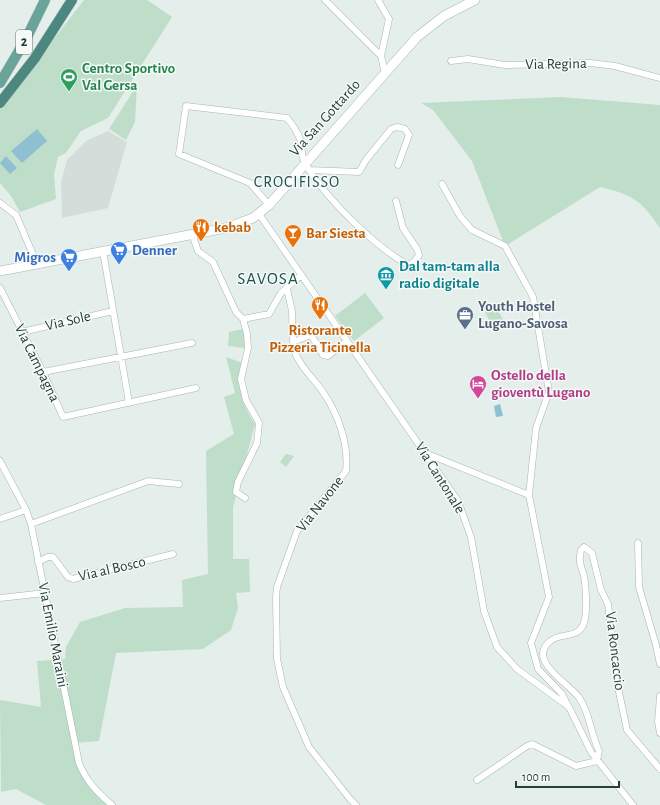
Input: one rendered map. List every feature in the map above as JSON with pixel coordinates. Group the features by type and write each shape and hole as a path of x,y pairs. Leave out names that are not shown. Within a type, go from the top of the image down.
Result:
{"highway":[{"path":"0,103 35,58 72,0"}],"main road":[{"name":"2","path":"0,83 26,39 45,0"},
{"name":"Via San Gottardo","path":"0,271 232,226 259,214 307,167 385,73 425,30 444,16 475,0"}],"street":[{"path":"325,0 381,56"},
{"path":"378,0 389,19 381,56 382,67 385,73"},
{"name":"Via Regina","path":"451,62 468,58 505,65 591,63 615,66 660,78"},
{"path":"269,205 250,183 179,154 186,106 287,118 298,134 302,157 307,167 325,194 373,239 408,265 414,262 418,254 417,249 403,228 396,201"},
{"path":"307,167 359,172 366,160 391,129 397,127 405,129 409,135 398,165"},
{"path":"442,184 460,216 472,230 505,246 533,297 549,392 536,428 529,494 549,596 531,643 538,669 562,694 576,725 597,761 633,805"},
{"path":"0,203 16,215 37,264"},
{"name":"Via Cantonale","path":"259,214 458,501 466,521 478,572 484,611 497,647 517,669 569,707"},
{"path":"192,234 198,251 213,262 236,312 243,319 247,334 248,348 241,379 246,400 259,423 257,443 238,482 236,492 245,498"},
{"path":"103,251 129,403 196,388"},
{"path":"243,319 269,314 276,300 301,275"},
{"name":"Via Campagna","path":"0,288 43,372 63,417 129,403"},
{"name":"Via Navone","path":"287,288 292,310 293,346 300,363 324,392 337,415 347,460 346,471 297,531 277,588 277,659 283,687 309,747 356,805"},
{"name":"Via Sole","path":"22,332 113,311"},
{"path":"298,340 311,334 323,355 328,356 347,341"},
{"path":"43,372 192,343"},
{"path":"425,453 529,494"},
{"name":"Via Emilio Maraini","path":"0,461 26,510 31,524 79,763 91,786 112,805"},
{"path":"31,524 148,480 179,484"},
{"path":"0,519 26,510"},
{"path":"638,543 639,587 660,664"},
{"name":"Via Roncaccio","path":"597,761 599,751 581,700 545,664 544,652 545,646 550,641 574,634 583,626 585,617 584,577 578,559 580,550 584,547 592,553 601,590 608,604 619,692 627,730 660,769"},
{"name":"Via al Bosco","path":"38,562 48,557 54,557 68,577 73,579 173,554"},
{"path":"0,598 45,593"},
{"path":"660,696 658,722 660,733"},
{"path":"477,780 532,744 576,766 597,761"}],"shaded area":[{"path":"108,131 127,142 108,208 62,218 61,182 67,160 86,141"}],"green space":[{"name":"Centro Sportivo Val Gersa","path":"84,0 147,0 172,17 108,118 81,131 66,153 58,157 54,174 56,199 20,212 11,196 0,183 0,108"},
{"path":"137,85 135,122 126,140 109,129"},
{"path":"561,97 660,105 660,228 647,211 635,200 621,193 600,187 505,246 472,161 433,110 421,103"},
{"path":"365,293 384,318 354,341 335,316"},
{"path":"494,303 506,325 494,330 483,308"},
{"path":"243,329 246,348 228,346 229,332"},
{"path":"226,357 243,363 241,388 243,402 255,424 233,507 233,559 249,559 250,592 236,593 238,608 231,630 203,649 116,653 99,741 74,743 83,773 112,805 46,805 16,789 1,792 0,700 41,707 37,661 65,659 66,647 80,622 125,608 183,607 182,580 208,574 206,451 234,434 224,397 235,393"},
{"path":"286,454 294,456 286,467 280,462"}],"water":[{"path":"37,129 47,141 22,163 11,151"},
{"path":"6,156 17,168 10,174 0,163"},
{"path":"500,404 503,416 496,417 494,406"}],"place":[{"name":"Centro Sportivo Val Gersa","path":"69,92"},
{"name":"kebab","path":"201,242"},
{"name":"Bar Siesta","path":"293,248"},
{"name":"Denner","path":"119,265"},
{"name":"Migros","path":"69,272"},
{"name":"Dal tam-tam alla radio digitale","path":"386,290"},
{"name":"Ristorante Pizzeria Ticinella","path":"320,320"},
{"name":"Youth Hostel Lugano-Savosa","path":"465,330"},
{"name":"Ostello della gioventù Lugano","path":"478,399"}],"district":[{"name":"CROCIFISSO","path":"297,182"},
{"name":"SAVOSA","path":"268,278"}]}
